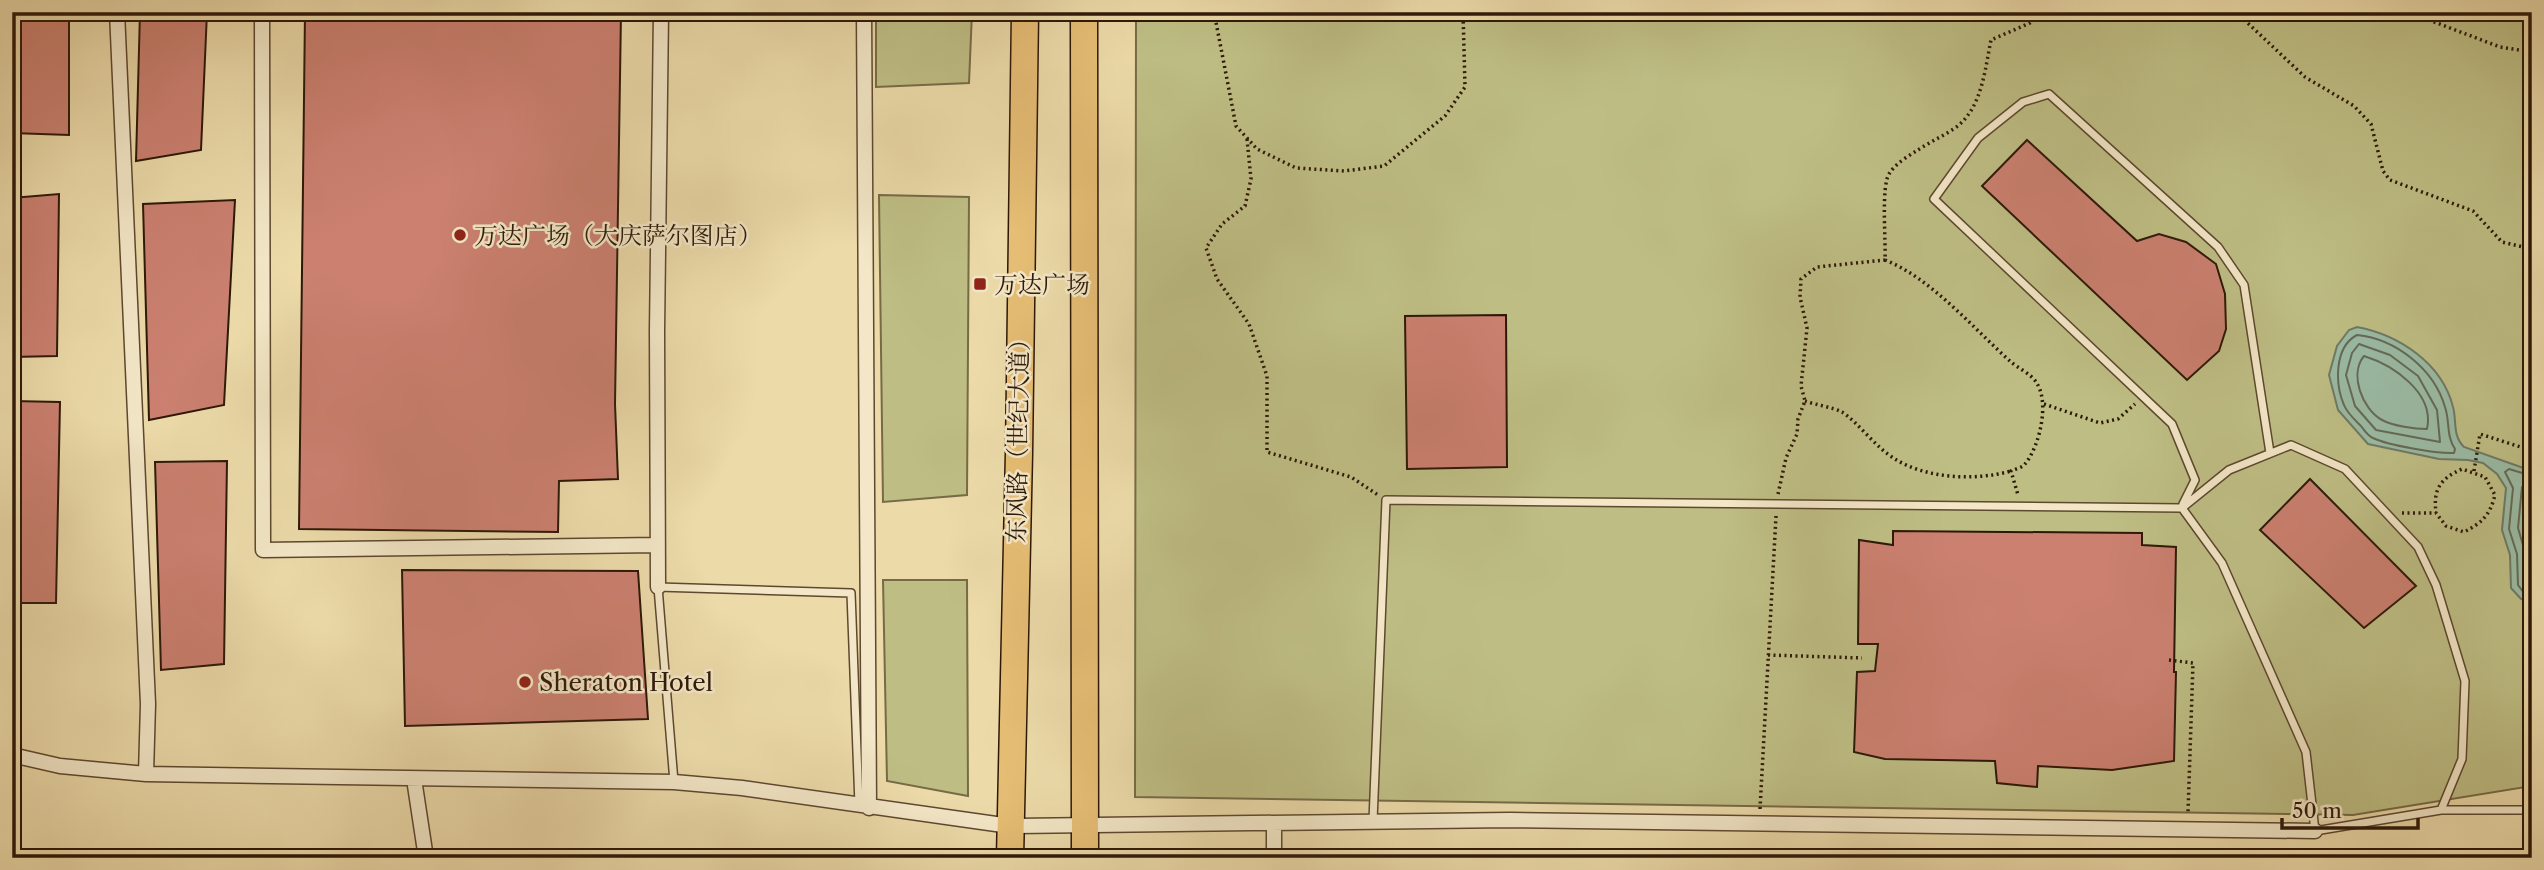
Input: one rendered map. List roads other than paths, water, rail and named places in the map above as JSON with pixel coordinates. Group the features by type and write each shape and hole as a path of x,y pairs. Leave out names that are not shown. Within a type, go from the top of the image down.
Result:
{"highway":[{"name":"东风路（世纪大道）","path":"1010,858 1025,12"},
{"path":"1083,12 1085,858"}],"street":[{"path":"117,12 148,704 146,774"},
{"path":"262,12 263,550 657,545"},
{"path":"658,587 656,331 661,12"},
{"path":"864,12 864,806"},
{"path":"12,755 60,766 146,774 674,782 742,788 1010,826 1510,820 2315,831"},
{"path":"414,779 426,858"},
{"path":"1274,823 1274,858"}],"lane":[{"path":"2182,508 2195,480 2172,424 1934,198 1978,138 2023,102 2049,94 2218,247 2244,285 2270,453"},
{"path":"1373,822 1386,500 2182,508 2229,470 2291,444 2345,469 2418,547 2436,586 2465,681 2462,759 2441,810"},
{"path":"2182,508 2222,563 2306,752 2315,831 2441,810 2532,810"},
{"path":"674,782 658,587 851,593 864,806"}],"water":[{"path":"2357,327 2403,344 2429,364 2447,391 2454,412 2456,433 2464,447 2532,471 2532,603 2521,599 2511,588 2510,555 2502,530 2506,488 2497,474 2483,463 2439,459 2368,444 2338,410 2329,375 2337,346 2349,330"}],"place":[{"name":"万达广场（大庆萨尔图店）","path":"460,235"},
{"name":"万达广场","path":"980,284"},
{"name":"Sheraton Hotel","path":"525,682"}]}
